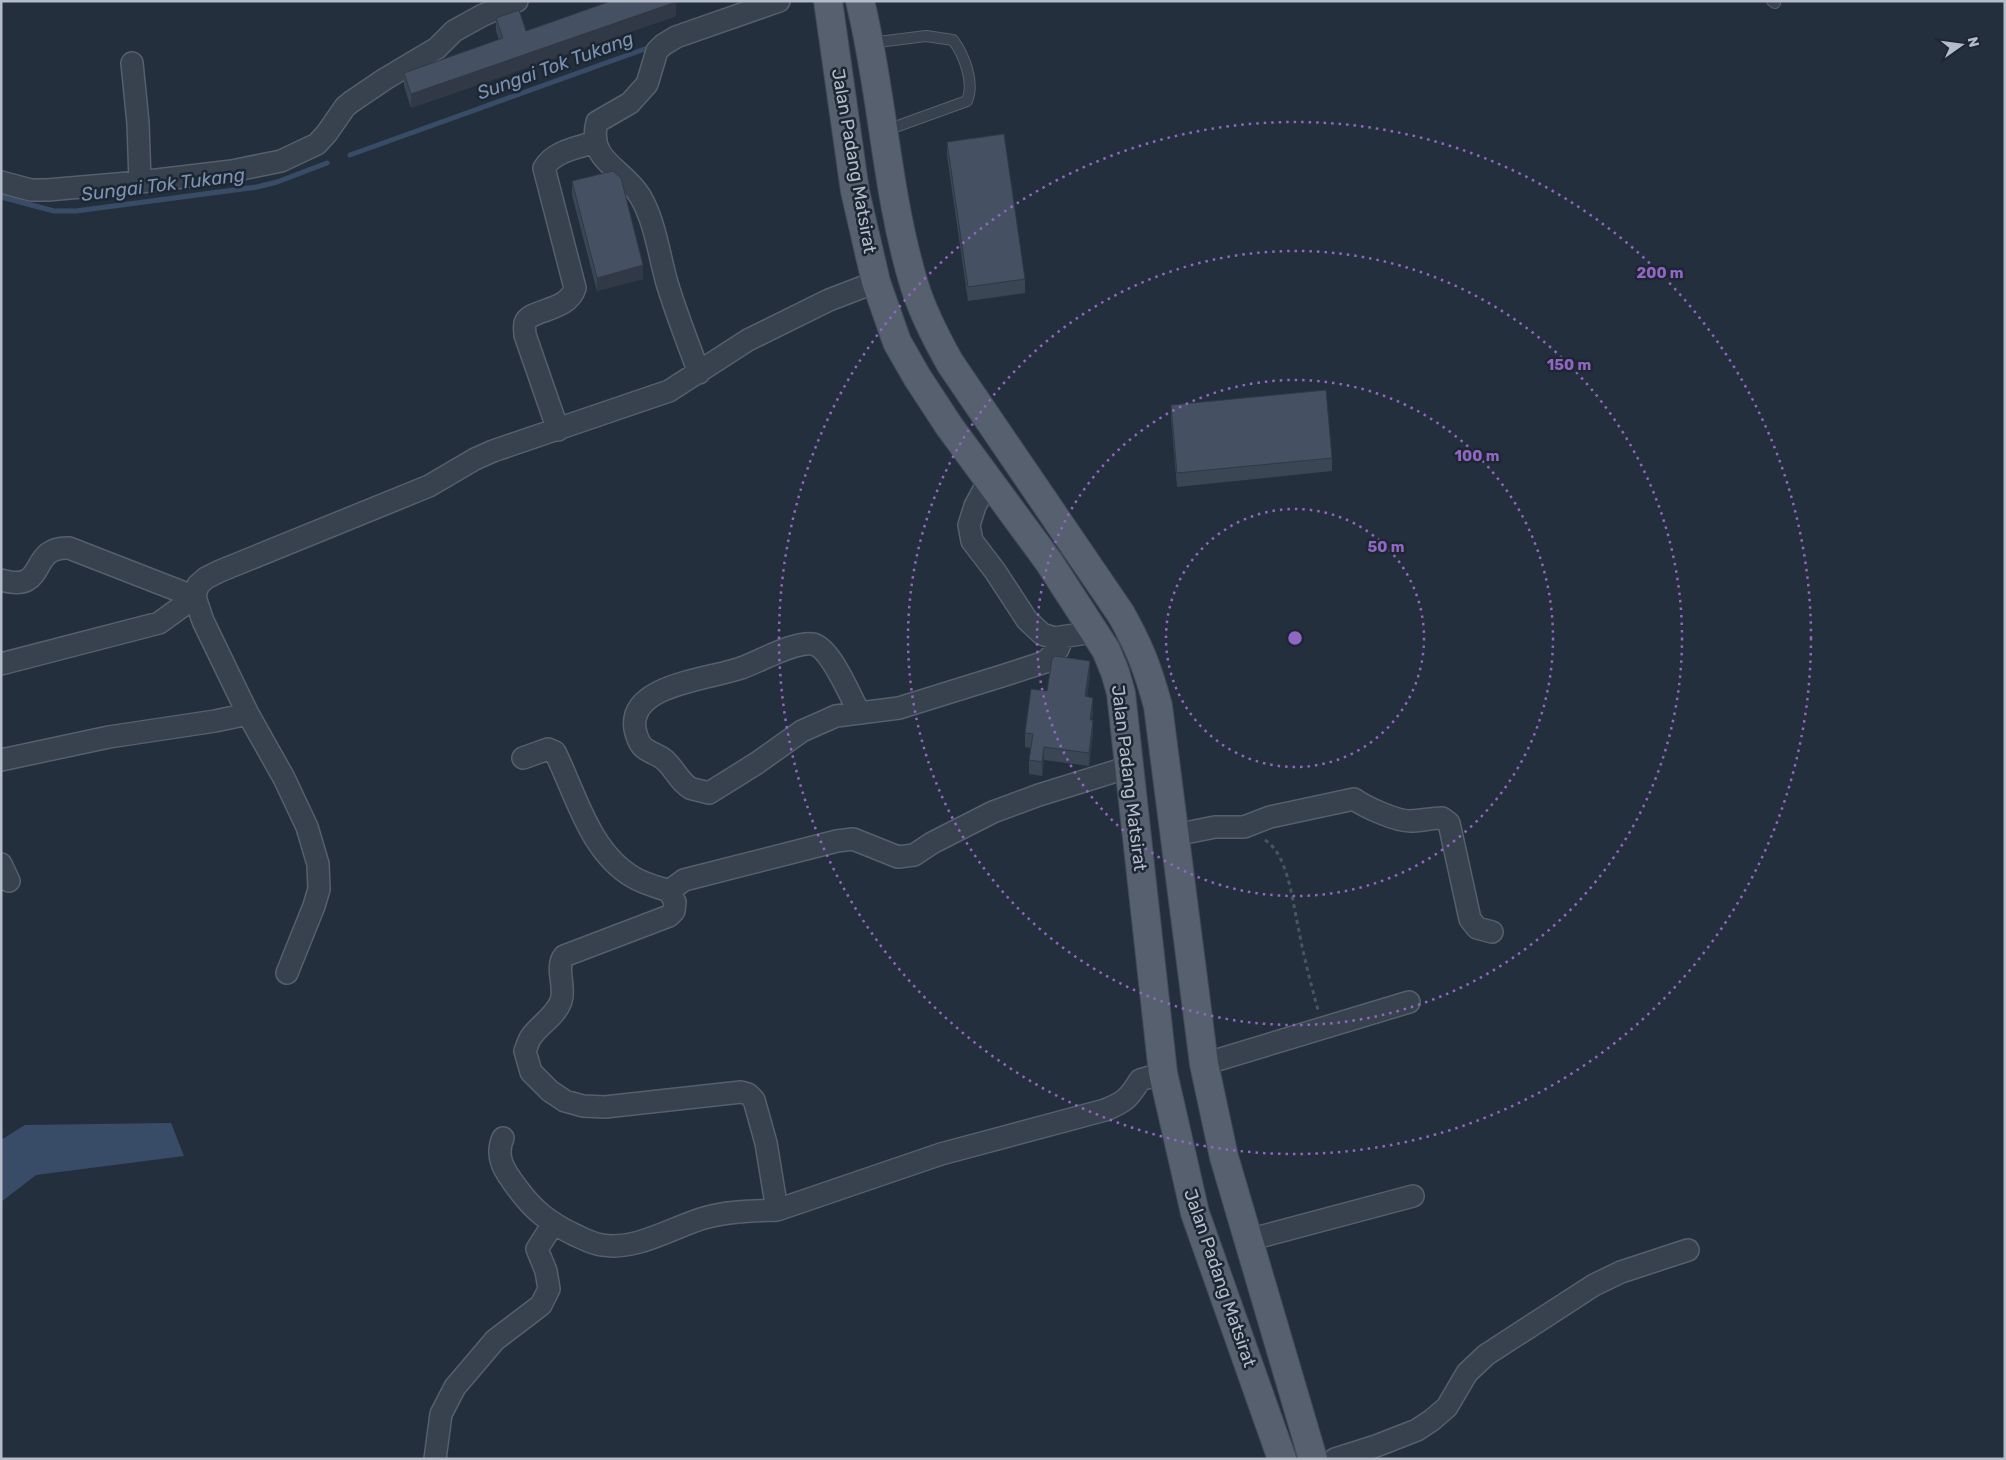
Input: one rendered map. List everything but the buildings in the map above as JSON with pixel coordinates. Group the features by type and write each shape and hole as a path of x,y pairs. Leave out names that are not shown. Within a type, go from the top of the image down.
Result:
{"main road":[{"name":"Jalan Padang Matsirat","path":"828,1 856,191 876,282 898,342 917,377 988,482 1049,562 1106,650 1115,672 1121,693 1163,1073 1195,1213 1282,1459"},
{"name":"Jalan Padang Matsirat","path":"860,1 870,43 901,234 914,285 937,339 950,363 1121,614 1135,639 1148,669 1158,706 1204,1064 1224,1156 1313,1459"},
{"path":"1163,1073 1204,1064"}],"street":[{"path":"1,182 31,190 140,182 257,167 281,161 317,144 345,107 351,102 437,48 454,31 483,15 517,1"},
{"path":"699,373 667,284 645,206 634,188 612,167 595,142 594,132 597,122 630,103 647,84 657,52 662,45 676,37 779,1"},
{"path":"132,62 138,123 140,182"},
{"path":"558,430 525,336 524,324 527,318 565,303 573,296 575,288 544,168 548,161 556,155 595,142"},
{"path":"287,973 319,889 318,864 307,828 284,778 248,714 203,621 195,598 198,585 206,578 220,571 430,486 475,459 493,451 669,391 748,340 829,300 876,282"},
{"path":"988,482 975,506 969,525 972,541 1027,620 1042,634 1054,638 1094,632"},
{"path":"1,580 14,584 28,581 37,572 49,551 55,548 69,548 195,598"},
{"path":"1,664 159,623 195,598"},
{"path":"859,712 834,665 823,649 812,644 786,649 741,668 672,687 647,698 637,709 634,721 636,735 643,747 670,764 690,788 709,793 757,763 802,731 836,716 912,705 1044,662 1058,649 1063,637"},
{"path":"1,760 118,735 215,721 248,714"},
{"path":"523,758 548,749 555,752 582,814 604,851 634,878 669,892 675,902 674,911 669,916 564,956 560,965 563,983 561,1000 554,1014 531,1038 525,1051 530,1072 564,1101 583,1106 605,1107 741,1092 748,1094 754,1100 766,1143 777,1210"},
{"path":"669,892 684,880 837,841 854,839 898,857 914,856 932,843 993,812 1039,795 1129,767"},
{"path":"1175,835 1215,827 1244,827 1270,817 1354,799 1363,805 1400,820 1442,818 1449,823 1452,831 1470,919 1477,928 1492,932"},
{"path":"1204,1064 1409,1002"},
{"path":"502,1138 499,1145 499,1155 505,1171 531,1206 553,1224 601,1245 614,1246 670,1232 703,1218 720,1214 777,1210 941,1154 1106,1110 1122,1104 1140,1080 1163,1073"},
{"path":"1248,1240 1413,1196"},
{"path":"435,1459 440,1414 455,1387 495,1340 541,1305 549,1289 546,1271 537,1249 553,1224"},
{"path":"1335,1459 1409,1434 1432,1420 1447,1407 1467,1373 1486,1355 1594,1285 1621,1272 1688,1250"}],"lane":[{"path":"870,43 926,36 953,40 962,51 970,81 971,92 967,101 883,131"}],"path":[{"path":"1244,827 1272,844 1285,869 1294,899 1298,931 1322,1028"}],"water":[{"path":"171,1123 184,1156 36,1175 1,1202 1,1140 25,1125"}],"waterway":[{"name":"Sungai Tok Tukang","path":"350,155 653,46"},
{"name":"Sungai Tok Tukang","path":"1,197 54,211 76,211 257,187 277,182 327,163"}]}
